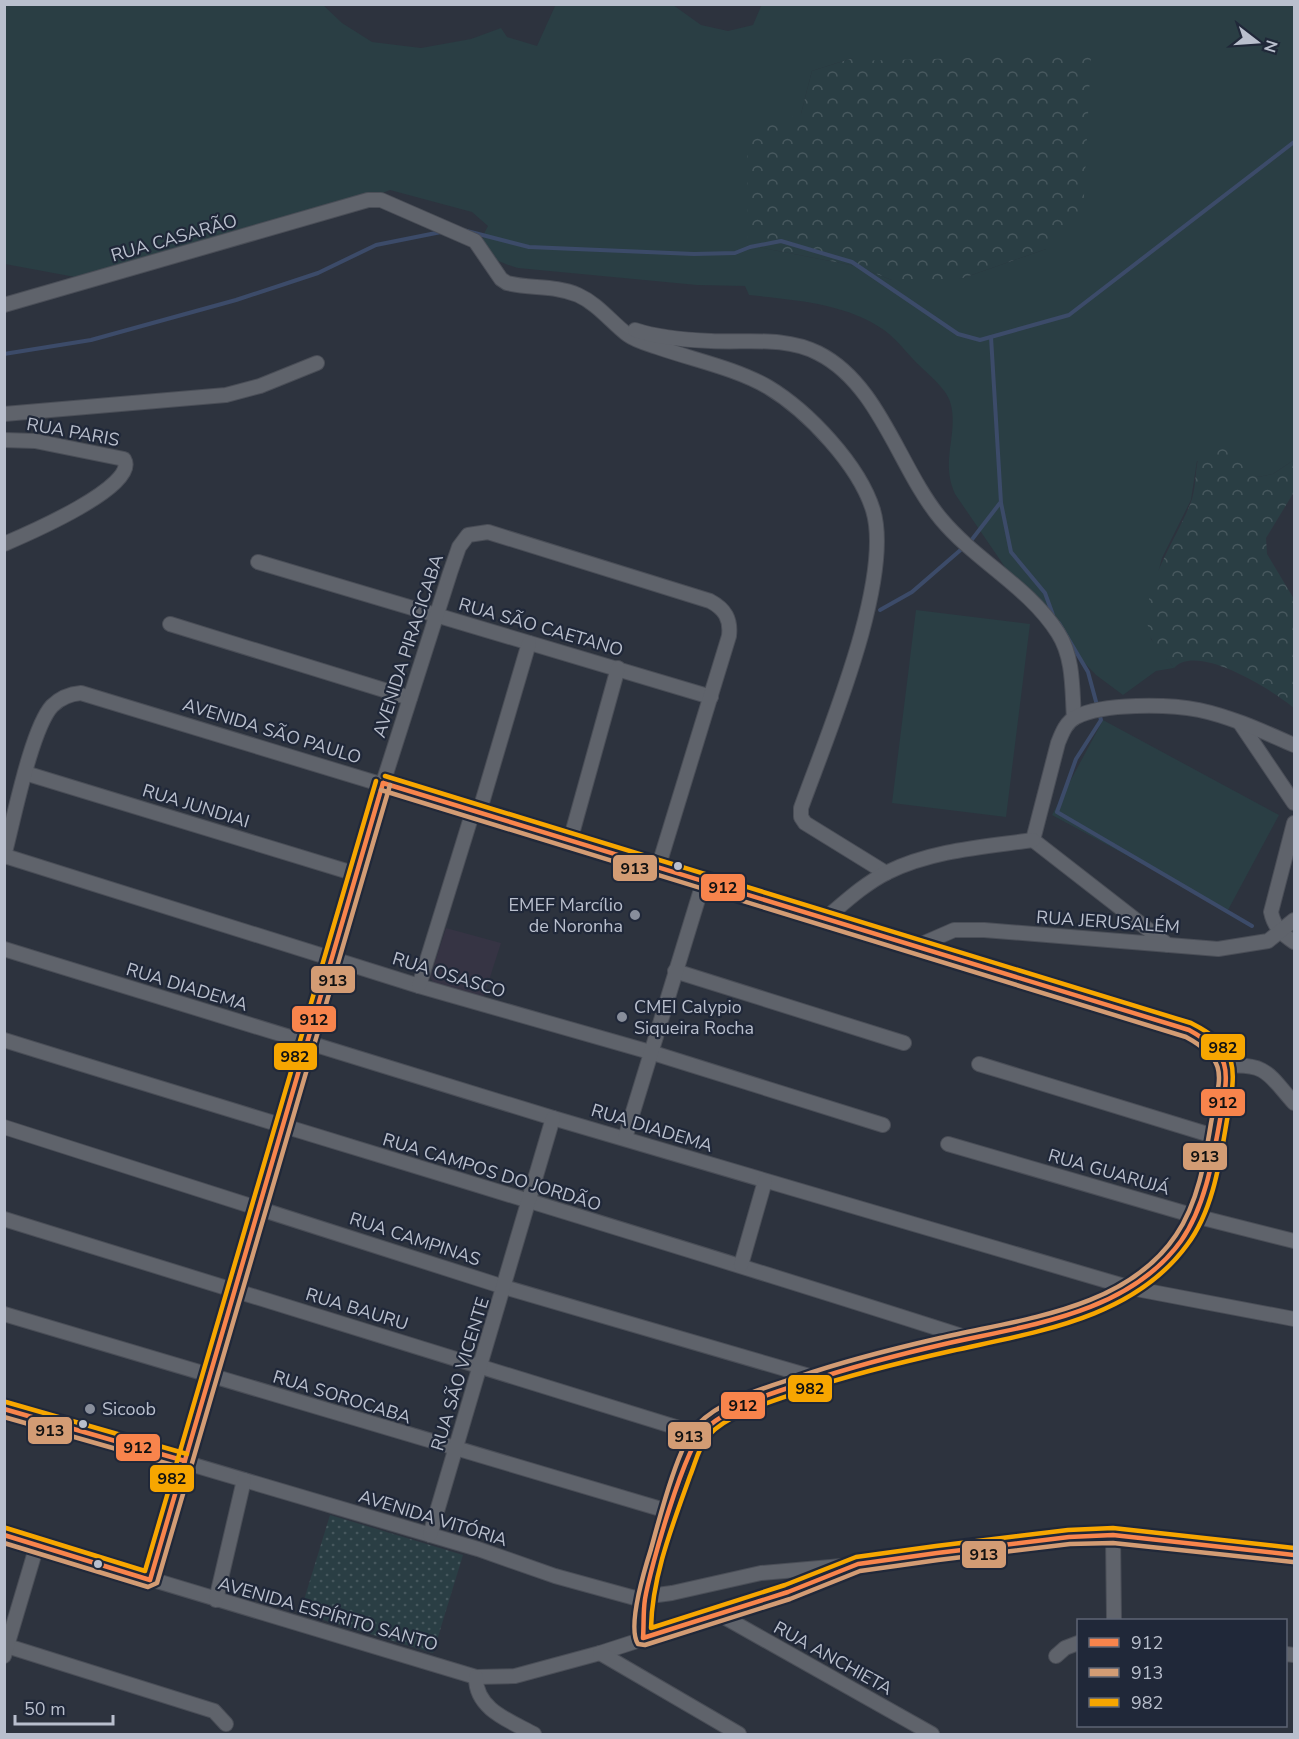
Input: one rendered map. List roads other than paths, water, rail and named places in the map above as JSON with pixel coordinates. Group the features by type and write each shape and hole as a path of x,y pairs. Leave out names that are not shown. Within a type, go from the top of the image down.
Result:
{"street":[{"name":"RUA CASARÃO","path":"4,305 375,199 396,205 475,241 496,273 507,283 568,291 581,296 633,338 724,369 768,387 806,414 834,445 862,487 873,511 876,539 871,592 865,622 801,808 801,817 805,823 886,873"},
{"path":"618,325 651,335 711,342 763,340 788,343 816,352 833,361 856,384 891,433 914,481 942,521 1017,586 1060,635 1071,666 1074,717"},
{"path":"4,414 226,394 260,386 317,363"},
{"name":"RUA PARIS","path":"4,440 35,441 124,459 127,464 120,479 64,517 4,544"},
{"name":"AVENIDA PIRACICABA","path":"150,1580 383,783 459,547 468,535 488,532 720,606 730,626 711,697 658,868"},
{"name":"RUA SÃO CAETANO","path":"258,562 711,697"},
{"path":"170,624 410,698"},
{"path":"419,986 529,643"},
{"path":"570,841 618,668"},
{"name":"AVENIDA SÃO PAULO","path":"5,856 26,773 45,716 61,699 81,693 383,783 1188,1030 1211,1041 1221,1051 1227,1066"},
{"path":"1033,840 1058,743 1064,728 1074,717 1109,708 1198,710 1294,744"},
{"path":"1240,723 1294,803"},
{"name":"RUA JUNDIAI","path":"26,773 356,874"},
{"path":"1294,823 1272,903 1273,921 1281,933 1294,942"},
{"path":"825,919 856,892 886,873 918,860 955,850 1033,840 1168,945"},
{"name":"RUA OSASCO","path":"5,856 419,986 650,1052 883,1125"},
{"path":"625,1138 703,883"},
{"name":"RUA JERUSALÉM","path":"915,947 933,937 954,930 984,930 1218,948 1250,945 1281,933 1294,920"},
{"name":"RUA DIADEMA","path":"4,949 553,1118 1131,1288 1294,1319"},
{"path":"675,971 904,1043"},
{"name":"RUA CAMPOS DO JORDÃO","path":"4,1040 529,1203 741,1265 969,1339"},
{"path":"979,1064 1217,1137"},
{"path":"643,1638 645,1598 698,1434 735,1408 816,1378 969,1339 1050,1322 1146,1280 1182,1240 1195,1216 1217,1137 1227,1066 1257,1066 1266,1071 1294,1103"},
{"name":"RUA SÃO VICENTE","path":"430,1535 553,1118"},
{"name":"RUA CAMPINAS","path":"4,1127 259,1206 504,1287 816,1378"},
{"name":"RUA GUARUJÁ","path":"948,1144 1195,1216 1294,1241"},
{"path":"741,1265 765,1181"},
{"name":"RUA BAURU","path":"4,1219 698,1434"},
{"name":"RUA SOROCABA","path":"4,1314 455,1450 671,1512"},
{"name":"AVENIDA VITÓRIA","path":"4,1409 185,1461 430,1535 555,1576 635,1598 645,1598 781,1571 858,1564"},
{"path":"216,1600 244,1480"},
{"name":"AVENIDA ESPÍRITO SANTO","path":"4,1535 476,1677 515,1676 600,1653 717,1613 788,1592 858,1564 1058,1539 1113,1535 1294,1555"},
{"path":"1113,1535 1114,1619"},
{"path":"37,1545 6,1649 214,1711 226,1724"},
{"path":"781,1571 792,1583 788,1592"},
{"name":"RUA ANCHIETA","path":"717,1613 932,1734"},
{"path":"1056,1656 1077,1644"},
{"path":"600,1653 739,1734"},
{"path":"476,1677 476,1687 482,1701 493,1712 534,1734"}],"waterway":[{"path":"463,230 529,247 694,254 735,253 750,247 781,241 852,262 958,334 980,340 1069,315 1294,142"},
{"path":"4,354 91,340 236,300 318,273 376,245 441,232"},
{"path":"991,337 1001,503 1011,552 1045,593 1053,615"},
{"path":"970,542 1000,503"},
{"path":"880,610 912,592 964,547"},
{"path":"1059,623 1088,672 1101,720 1076,759 1057,812 1252,926"}],"place":[{"name":"EMEF Marcílio de Noronha","path":"635,915"},
{"name":"CMEI Calypio Siqueira Rocha","path":"622,1017"},
{"name":"Sicoob","path":"90,1409"}]}
